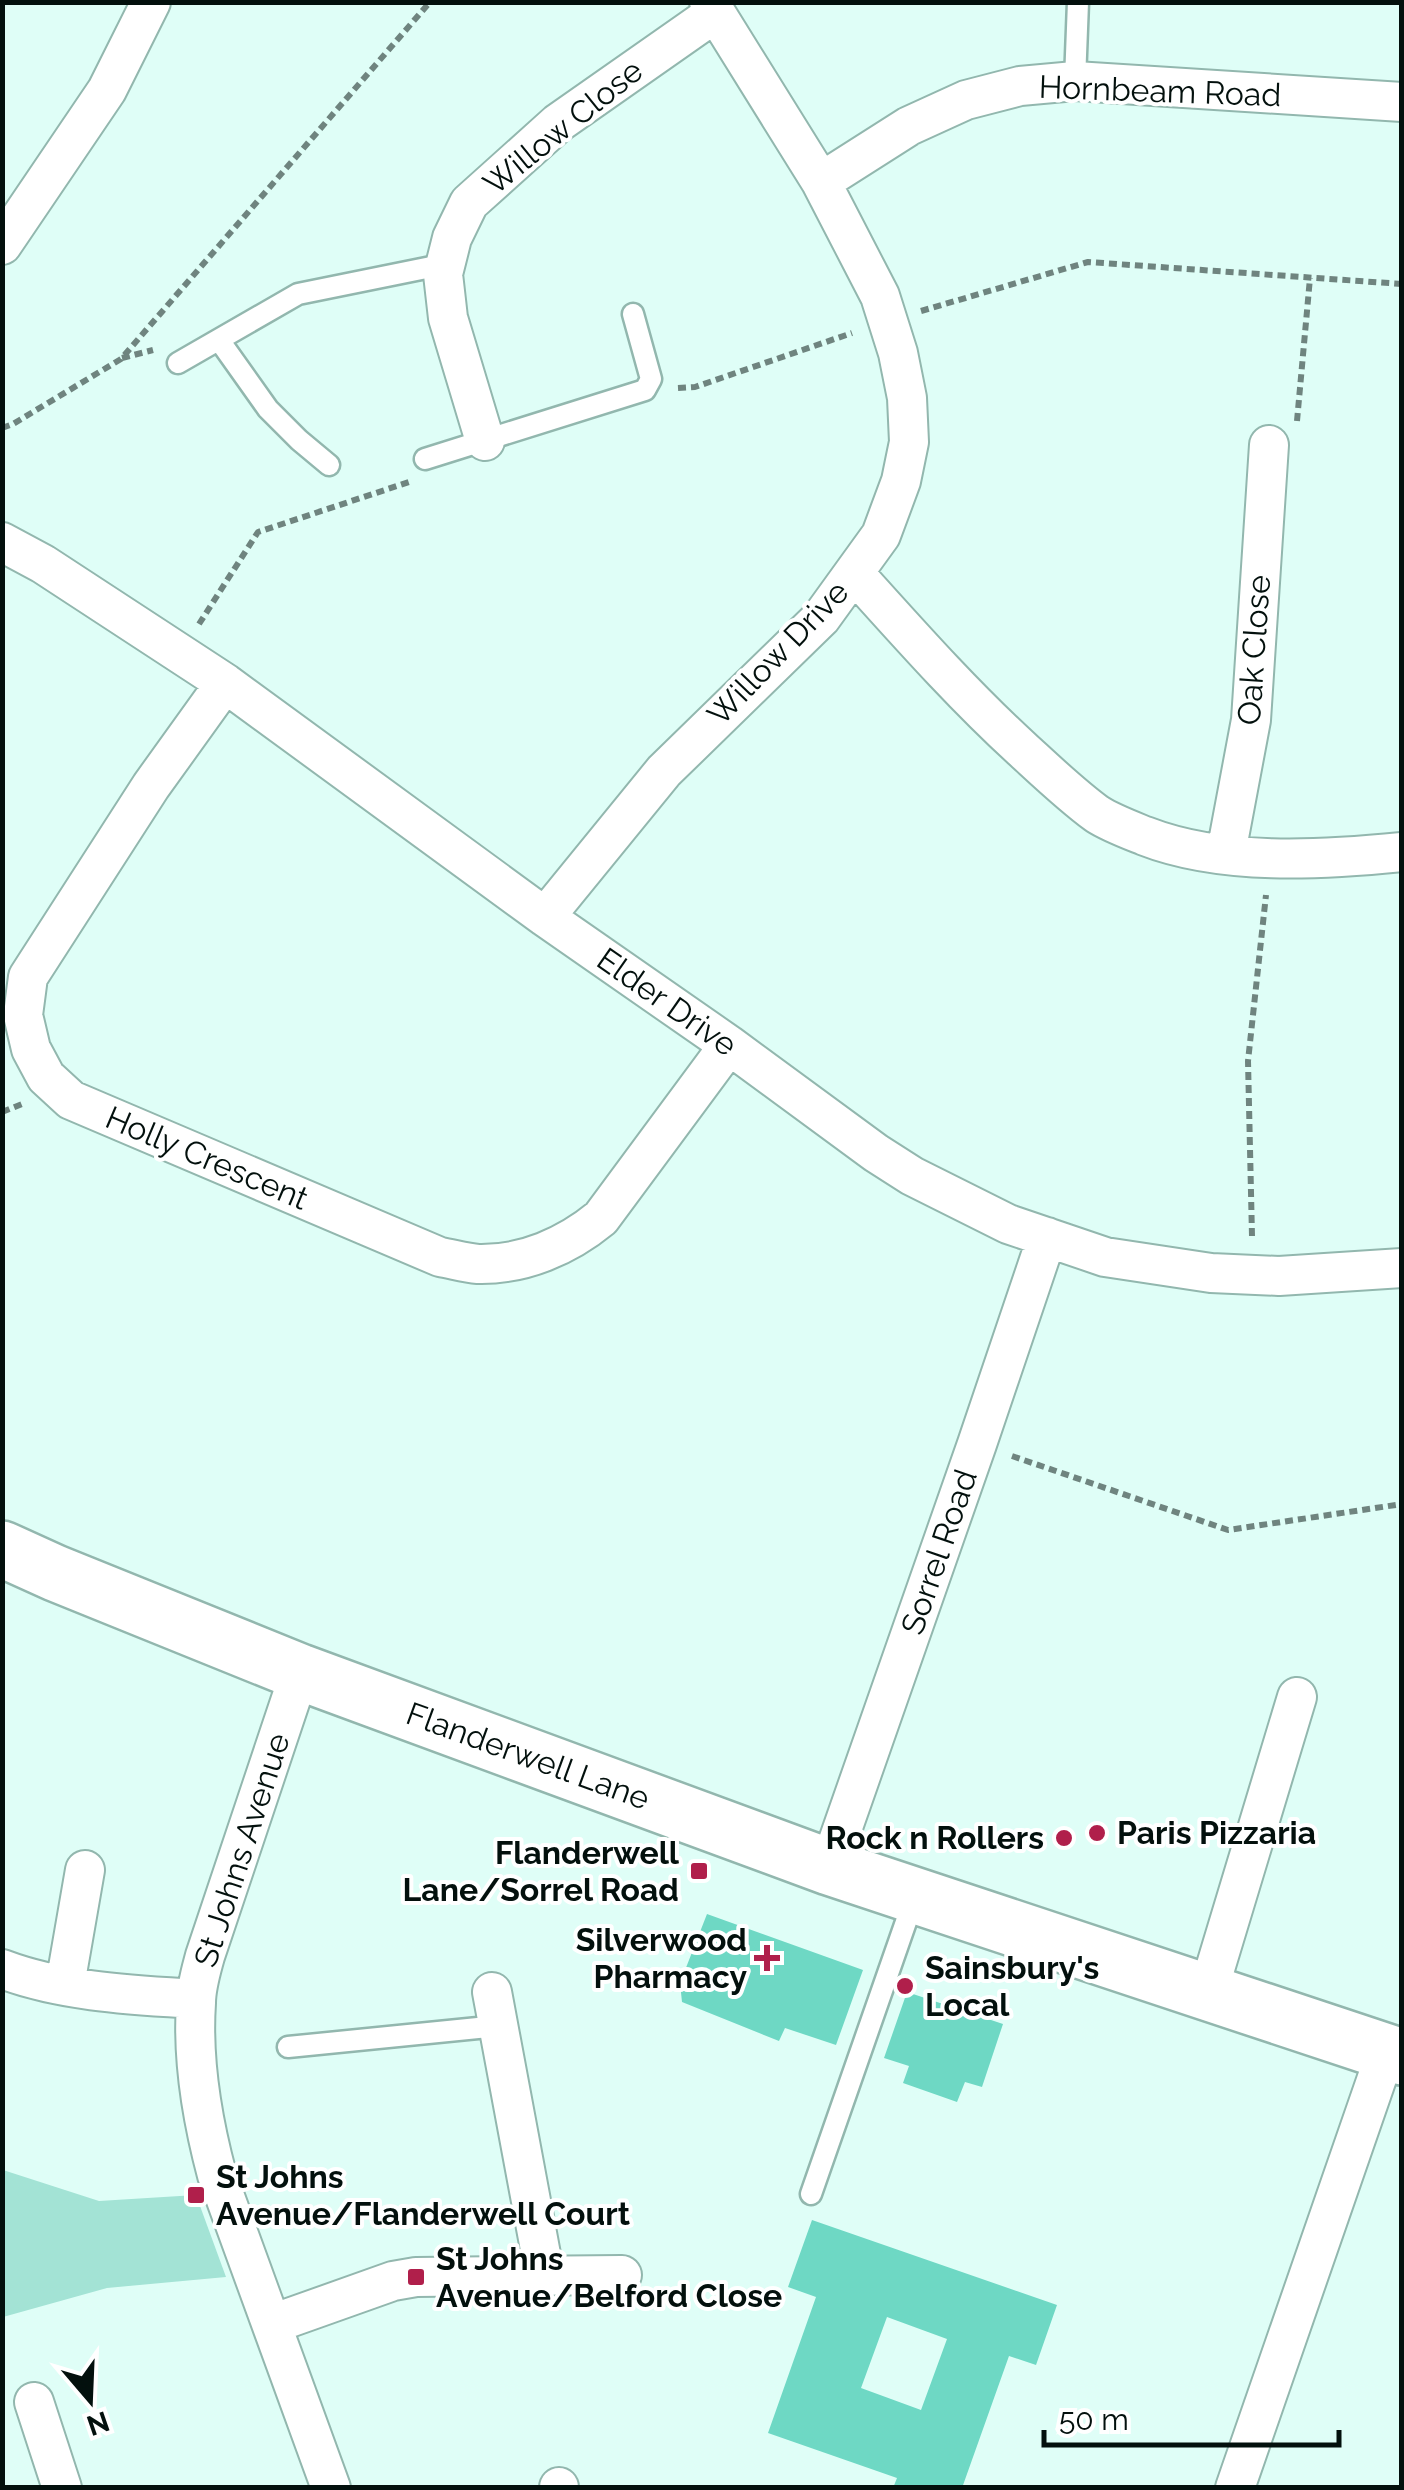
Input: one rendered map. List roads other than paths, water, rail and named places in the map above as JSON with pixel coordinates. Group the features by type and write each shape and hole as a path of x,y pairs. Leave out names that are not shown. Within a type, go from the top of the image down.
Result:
{"street":[{"path":"2,245 107,90 151,2"},
{"name":"Willow Close","path":"485,441 448,318 443,274 452,238 469,204 558,124 712,8 822,182"},
{"name":"Hornbeam Road","path":"822,182 908,126 966,100 1020,86 1075,81 1402,102"},
{"name":"Willow Drive","path":"546,917 664,771 821,618 881,534 901,481 910,442 898,353 880,296 822,182"},
{"name":"Oak Close","path":"1226,853 1250,720 1268,445"},
{"name":"Elder Drive","path":"3,544 43,564 225,684 876,1154 912,1176 1008,1224 1105,1257 1252,1275 1338,1274 1402,1268"},
{"path":"854,573 971,702 1099,815 1147,837 1190,849 1269,859 1402,852"},
{"name":"Holly Crescent","path":"225,684 152,786 28,976 23,1015 30,1049 46,1077 71,1100 440,1257 478,1264 550,1251 600,1218 730,1045"},
{"name":"Sorrel Road","path":"829,1867 1046,1237"},
{"name":"Flanderwell Lane","path":"2,1549 300,1672 829,1867 1394,2054"},
{"name":"St Johns Avenue","path":"300,1672 204,1956 196,1998 195,2056 204,2126 218,2176 331,2488"},
{"path":"1208,1992 1297,1697"},
{"path":"66,1985 84,1870"},
{"path":"2,1969 66,1985 136,1996 196,1998"},
{"path":"495,2009 545,2276"},
{"path":"1235,2488 1394,2054"},
{"path":"272,2324 416,2276 622,2276"},
{"path":"34,2402 62,2488"}],"lane":[{"path":"1075,81 1078,2"},
{"path":"178,363 298,294 446,264"},
{"path":"425,460 645,390 651,380 633,314"},
{"path":"218,340 268,409 329,465"},
{"path":"811,2194 916,1894"},
{"path":"288,2047 495,2009"}],"place":[{"name":"Paris Pizzaria","path":"1097,1833"},
{"name":"Rock n Rollers","path":"1064,1838"},
{"name":"Flanderwell Lane/Sorrel Road","path":"699,1871"},
{"name":"Silverwood Pharmacy","path":"767,1958"},
{"name":"Sainsbury's Local","path":"905,1986"},
{"name":"St Johns Avenue/Flanderwell Court","path":"196,2195"},
{"name":"St Johns Avenue/Belford Close","path":"416,2277"}]}
